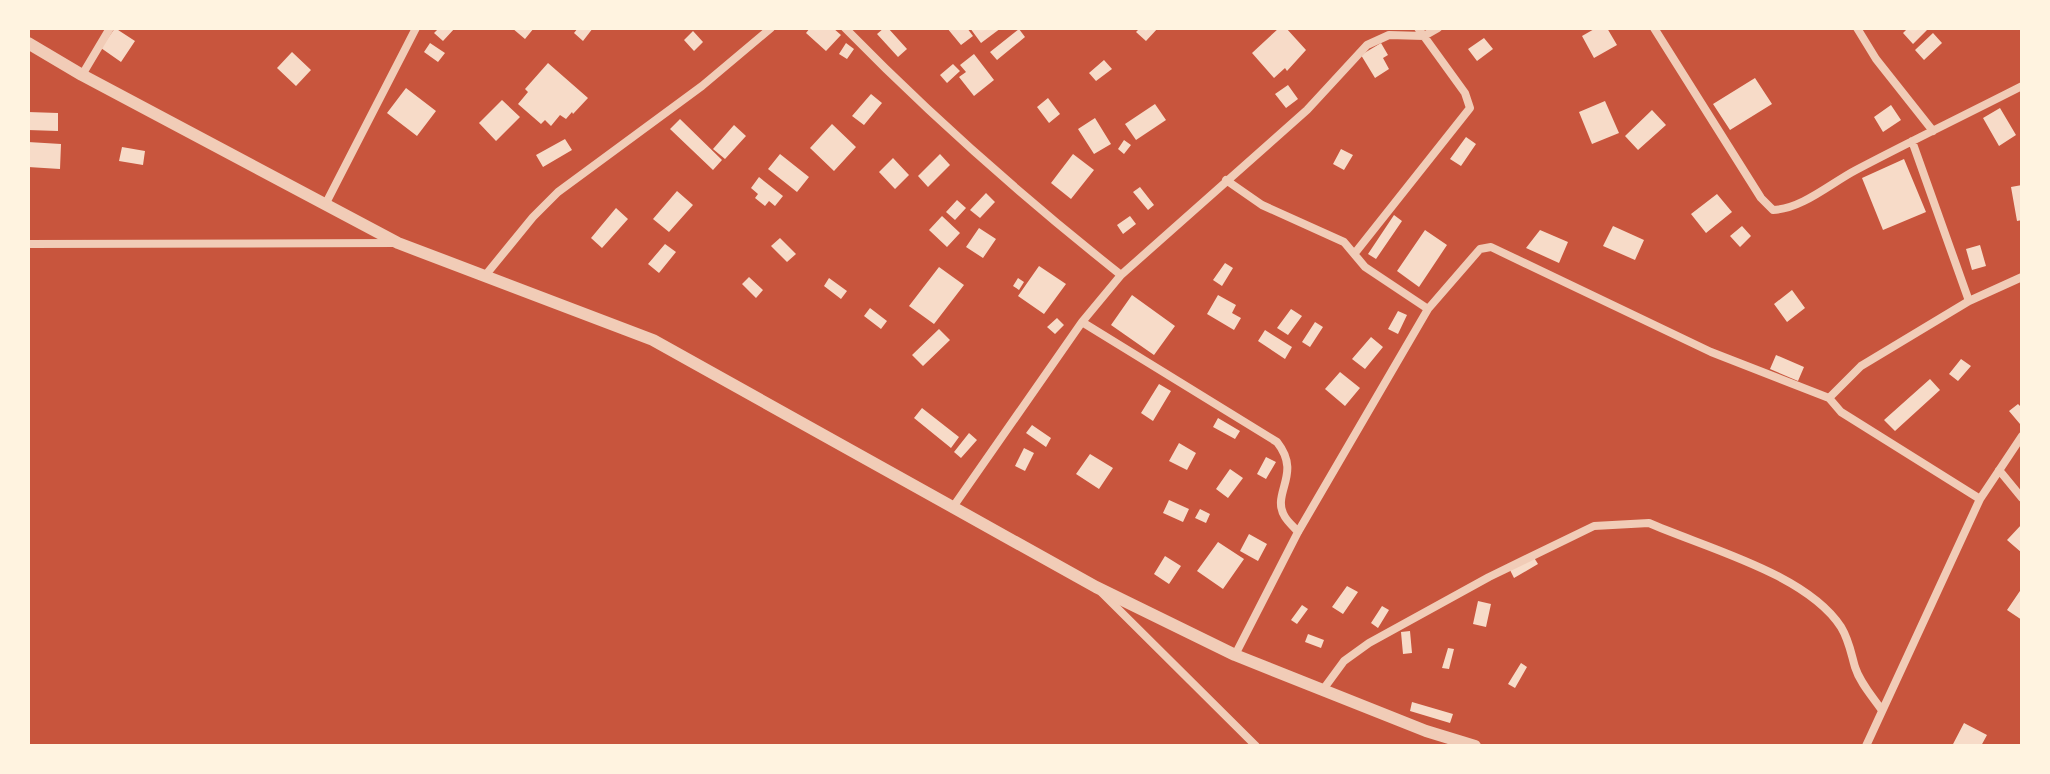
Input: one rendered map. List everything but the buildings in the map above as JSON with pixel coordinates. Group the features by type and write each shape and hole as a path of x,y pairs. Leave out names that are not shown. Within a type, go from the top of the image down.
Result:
{"street":[{"path":"82,75 110,28"},
{"path":"325,205 416,28"},
{"path":"484,277 533,217 558,192 702,86 771,28"},
{"path":"845,28 909,93 1022,196 1121,275"},
{"path":"953,507 1082,322 1121,275 1307,110 1367,45 1389,35 1438,28"},
{"path":"1654,28 1750,182 1773,210 1781,210 1806,198 2022,86"},
{"path":"1857,28 1876,59 1933,131"},
{"path":"1355,253 1470,108 1465,93 1421,32"},
{"path":"28,43 82,75 398,243 653,340 1096,587 1235,655 1426,731 1475,746"},
{"path":"1912,141 1969,301"},
{"path":"1226,180 1262,205 1344,242 1365,267 1428,309"},
{"path":"28,244 398,243"},
{"path":"1235,655 1298,532 1428,309 1480,249 1491,247 1711,352 1829,398 1841,412 1980,499"},
{"path":"1829,398 1861,366 1969,301 2022,277"},
{"path":"1082,322 1277,442 1288,461 1281,506 1284,516 1298,532"},
{"path":"1866,746 1980,499 2022,436"},
{"path":"1999,470 2022,498"},
{"path":"1322,691 1344,661 1369,643 1438,604 1594,526 1641,522 1789,580 1817,599 1841,627 1856,669 1881,709"},
{"path":"1096,587 1256,746"}]}
